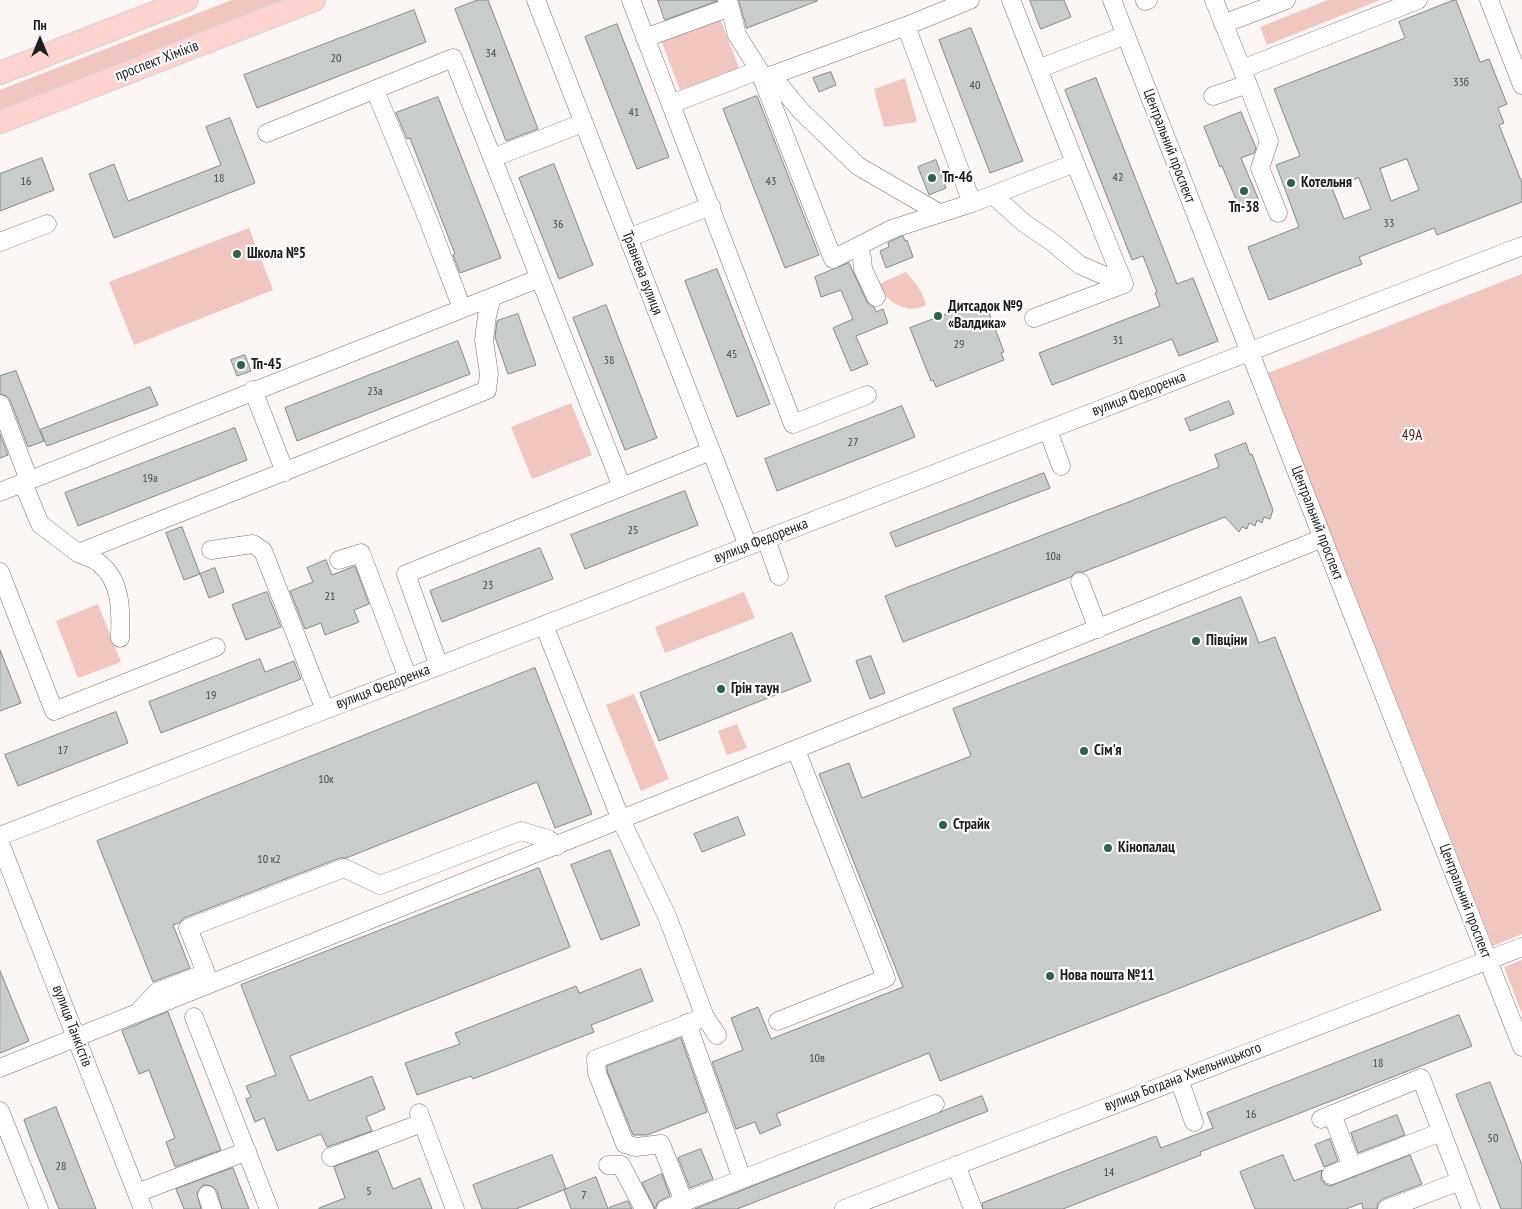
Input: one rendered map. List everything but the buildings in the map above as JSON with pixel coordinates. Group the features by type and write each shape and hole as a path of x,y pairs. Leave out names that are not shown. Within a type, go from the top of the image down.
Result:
{"main road":[{"path":"0,73 187,0"},
{"name":"проспект Хіміків","path":"0,122 314,0"}],"street":[{"name":"Травнева вулиця","path":"536,0 748,546"},
{"path":"631,0 794,424 867,395"},
{"path":"671,104 764,75 869,32 906,26 935,6 970,0"},
{"path":"1011,0 1124,284"},
{"name":"Центральний проспект","path":"1112,0 1522,1047"},
{"path":"1214,0 1269,141 1260,168 1278,213"},
{"path":"1223,24 1286,0"},
{"path":"1489,0 1522,85"},
{"path":"646,38 728,2 738,35 764,75 833,259 892,229 993,195 1075,163"},
{"path":"1213,96 1245,76 1407,2"},
{"path":"906,26 972,202"},
{"path":"1038,69 1126,35"},
{"path":"266,133 453,58 622,486"},
{"path":"764,75 858,166 939,213"},
{"path":"375,90 462,308"},
{"path":"492,158 583,123"},
{"path":"993,195 1024,223 1052,242 1080,266 1124,284"},
{"path":"628,238 711,206"},
{"path":"0,242 47,224"},
{"path":"858,246 863,269 876,297"},
{"name":"вулиця Федоренка","path":"0,836 1522,246"},
{"path":"0,492 253,390 540,278"},
{"path":"1034,318 1124,284"},
{"path":"78,552 285,472 487,390 488,374 484,340 492,297"},
{"path":"253,390 285,472"},
{"path":"0,404 40,524 78,552 98,562 113,578 119,596 120,638"},
{"path":"1048,430 1061,466"},
{"path":"439,666 406,574 711,451"},
{"path":"0,1068 1323,538"},
{"path":"766,539 779,576"},
{"path":"211,550 253,544 263,551 325,710"},
{"path":"339,560 361,552 408,678"},
{"path":"0,572 54,711 216,647"},
{"path":"1080,582 1098,629"},
{"path":"544,625 621,820 667,916 705,1017 717,1035"},
{"path":"778,1021 886,978 796,750"},
{"path":"136,1014 157,992 206,973 188,928 344,868 380,885 521,831 548,839 556,846"},
{"name":"вулиця Танкістів","path":"0,843 140,1201"},
{"name":"вулиця Богдана Хмельницького","path":"844,1209 1522,947"},
{"path":"194,1017 270,1209"},
{"path":"684,1202 661,1144 636,1147 625,1144 597,1073 596,1059 705,1017"},
{"path":"687,1023 742,1179"},
{"path":"1352,1167 1326,1116 1421,1078 1470,1209"},
{"path":"1178,1079 1194,1122"},
{"path":"666,1209 934,1104"},
{"path":"0,1111 39,1209"},
{"path":"331,1157 421,1118 455,1209"},
{"path":"1331,1175 1441,1132"},
{"path":"140,1201 247,1151"},
{"path":"608,1165 621,1166 644,1209"},
{"path":"956,1165 973,1209"},
{"path":"1387,1209 1460,1181"}],"green space":[{"path":"232,0 289,0 0,112 0,90"},
{"path":"1328,0 1380,0 1267,45 1260,27"},
{"path":"720,18 739,68 680,90 661,40"},
{"path":"905,78 917,122 884,127 874,89"},
{"path":"249,228 273,290 134,345 109,282"},
{"path":"906,272 921,291 926,305 912,309 905,308 892,301 877,285"},
{"name":"49А","path":"1522,274 1522,934 1493,946 1268,373"},
{"path":"571,403 592,455 532,479 511,427"},
{"path":"744,592 755,618 665,653 655,627"},
{"path":"98,604 121,662 78,678 56,621"},
{"path":"634,694 669,779 641,791 606,705"},
{"path":"737,724 747,748 727,755 718,731"},
{"path":"1522,960 1522,1014 1504,967"}],"place":[{"name":"Тп-46","path":"932,178"},
{"name":"Котельня","path":"1291,183"},
{"name":"Тп-38","path":"1244,191"},
{"name":"Школа №5","path":"237,254"},
{"name":"Дитсадок №9 «Валдика»","path":"938,316"},
{"name":"Тп-45","path":"241,365"},
{"name":"Півціни","path":"1196,641"},
{"name":"Грін таун","path":"721,689"},
{"name":"Сім'я","path":"1084,751"},
{"name":"Страйк","path":"943,825"},
{"name":"Кінопалац","path":"1108,848"},
{"name":"Нова пошта №11","path":"1050,976"}]}
